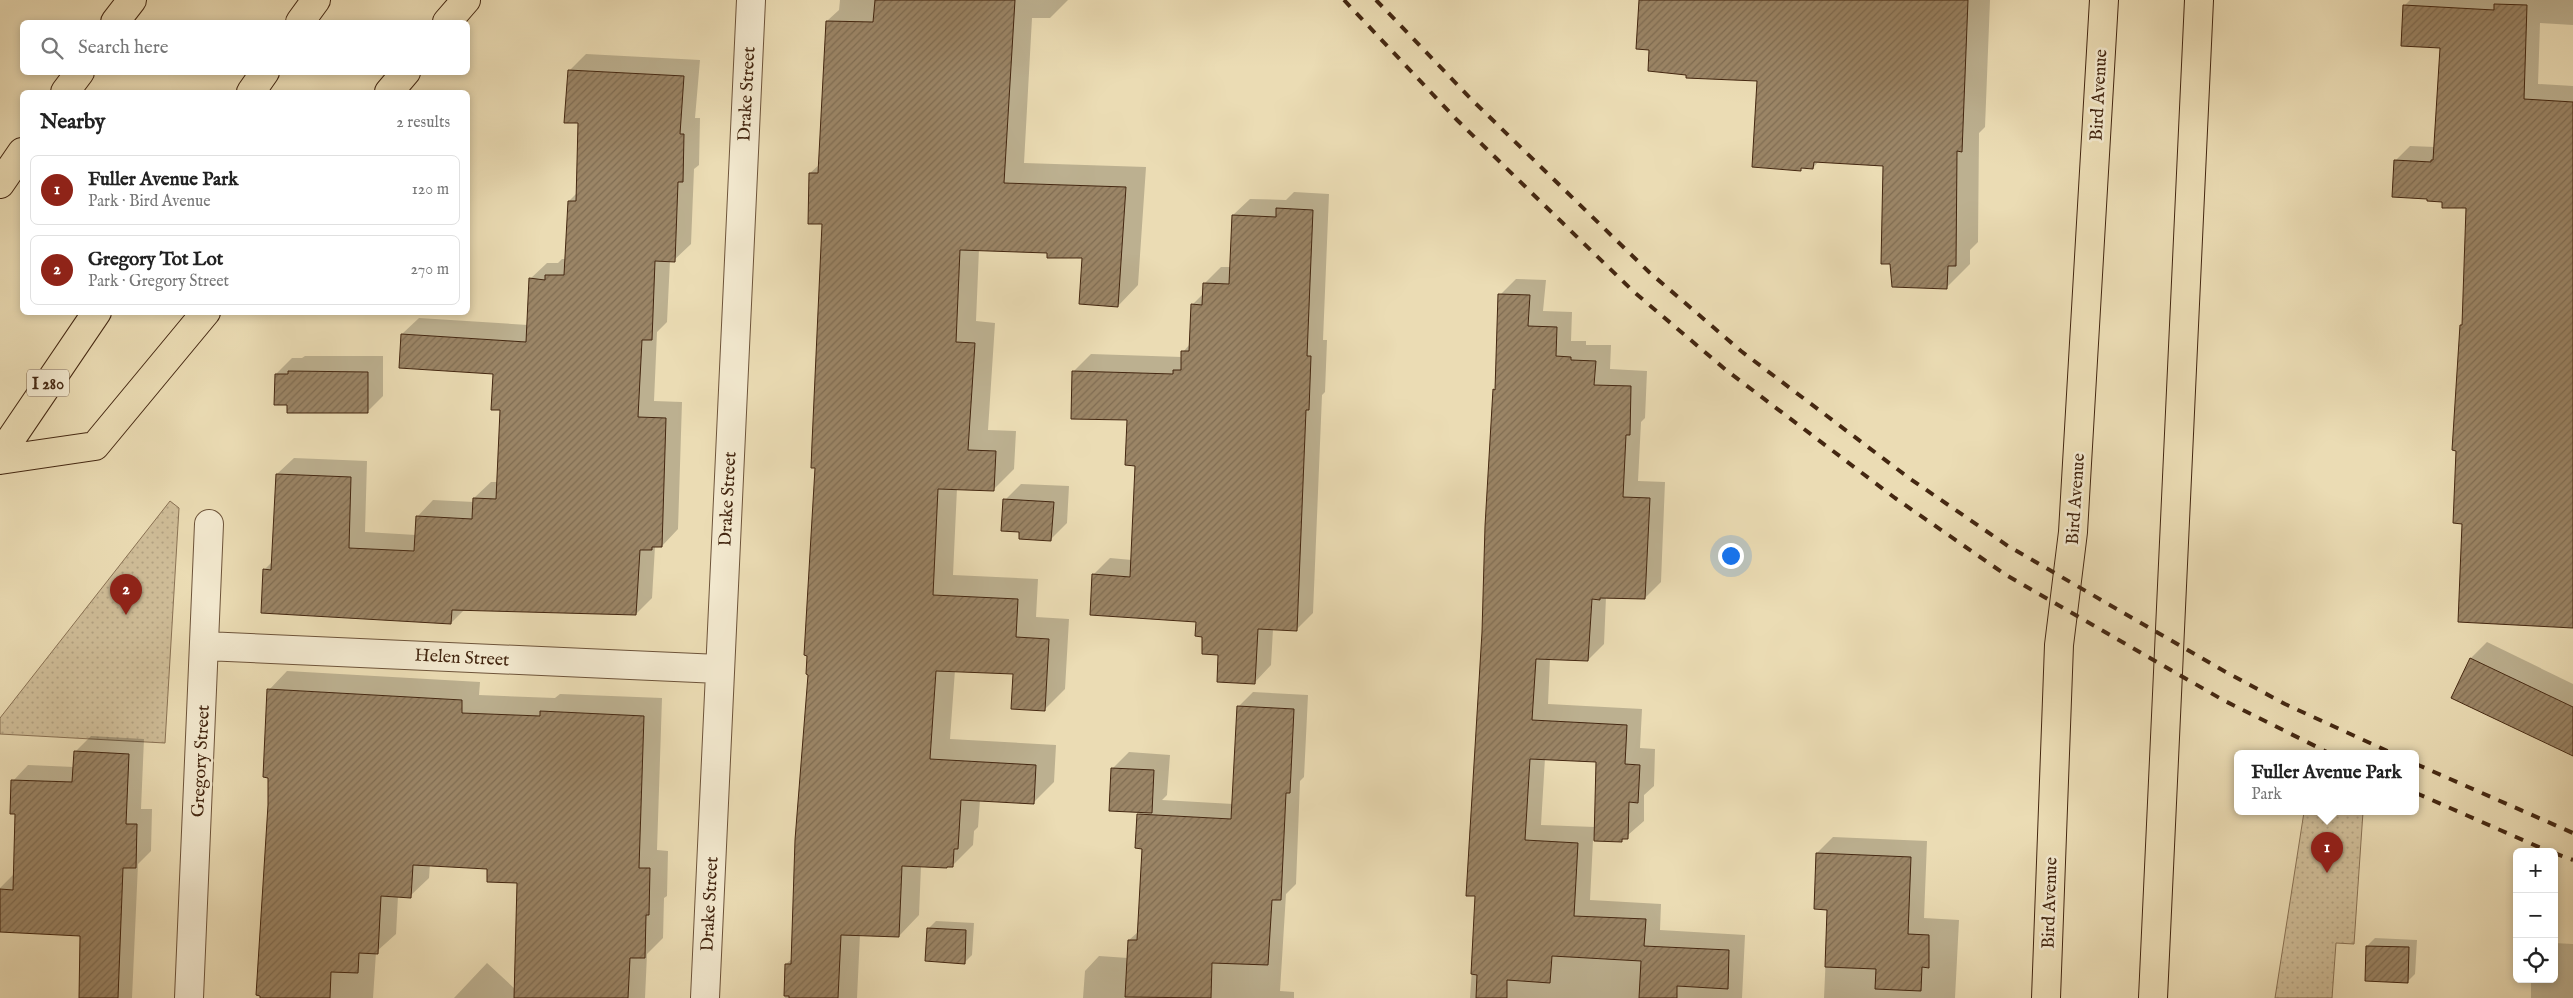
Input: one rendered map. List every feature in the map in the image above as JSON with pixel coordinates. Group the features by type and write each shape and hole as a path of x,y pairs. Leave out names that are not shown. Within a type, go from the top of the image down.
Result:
{"main road":[{"path":"117,20 132,0"},
{"path":"301,20 316,0"},
{"path":"449,20 466,0"},
{"name":"Bird Avenue","path":"2046,998 2060,644 2074,532 2104,0"},
{"path":"2153,998 2198,0"},
{"path":"66,90 78,75"},
{"path":"252,90 263,75"},
{"path":"391,90 403,75"},
{"path":"0,184 20,155"},
{"name":"I 280","path":"0,454 95,315"},
{"path":"0,460 95,446 204,315"}],"street":[{"name":"Drake Street","path":"704,998 751,0"},
{"name":"Gregory Street","path":"189,998 209,524"},
{"name":"Helen Street","path":"205,646 719,669"}],"shaded area":[{"path":"170,501 179,508 165,743 0,734 0,718"},
{"path":"2304,815 2363,815 2354,944 2336,943 2332,998 2275,998"}],"building":[{"path":"875,0 1015,0 1004,183 1126,187 1118,307 1079,304 1082,258 1047,258 1047,253 960,250 956,342 975,343 968,450 996,451 994,491 938,489 933,595 1018,599 1016,637 1049,639 1045,711 1011,709 1013,674 936,671 930,759 1036,765 1034,804 961,800 958,849 954,849 953,867 902,866 899,937 841,935 838,998 789,998 789,996 784,996 785,964 791,964 795,840 808,675 806,674 807,656 804,655 815,468 811,468 822,224 808,224 809,173 818,173 826,21 873,22"},
{"path":"1639,0 1968,0 1962,152 1957,151 1956,266 1948,266 1947,289 1892,287 1890,264 1881,264 1883,166 1814,162 1813,169 1801,168 1801,171 1752,167 1757,81 1686,78 1686,75 1648,71 1649,50 1636,49"},
{"path":"2494,4 2527,5 2524,99 2573,102 2573,628 2458,622 2462,524 2453,523 2456,451 2452,450 2460,325 2462,325 2466,208 2442,208 2442,202 2392,197 2394,160 2431,162 2433,160 2440,48 2401,46 2403,5 2494,10"},
{"path":"568,70 684,76 680,134 684,134 683,182 678,182 675,262 655,261 652,340 642,340 638,417 666,418 662,547 652,547 652,550 640,550 636,615 452,610 451,624 261,613 263,569 271,570 276,474 351,477 349,548 414,551 416,516 472,519 473,498 496,499 500,410 491,410 493,374 399,368 401,334 526,342 529,278 545,280 545,275 564,275 568,201 576,201 578,123 564,123"},
{"path":"1276,208 1313,210 1307,356 1311,356 1309,410 1306,410 1297,631 1258,629 1255,684 1217,682 1218,655 1202,654 1202,637 1195,636 1196,622 1090,615 1092,574 1130,577 1135,466 1125,465 1127,420 1071,419 1072,371 1173,374 1173,370 1181,370 1181,351 1189,351 1191,304 1202,305 1203,283 1229,284 1232,215 1276,217"},
{"path":"1498,294 1530,295 1528,326 1557,327 1556,356 1571,357 1571,360 1596,361 1594,385 1631,386 1630,435 1626,435 1623,497 1650,498 1645,599 1592,599 1588,661 1536,659 1532,720 1627,725 1625,764 1640,765 1638,803 1629,802 1628,839 1622,839 1622,842 1594,841 1596,762 1530,759 1525,840 1578,843 1574,916 1646,919 1644,946 1729,950 1728,989 1677,986 1677,998 1639,998 1641,961 1552,956 1550,983 1507,980 1507,998 1476,998 1477,975 1471,974 1475,896 1466,896 1482,632 1485,526 1493,389 1495,390"},
{"path":"288,371 368,372 368,413 287,413 287,405 274,405 275,374 288,374"},
{"path":"1003,499 1054,502 1051,541 1019,539 1019,532 1001,531"},
{"path":"2470,658 2573,707 2573,756 2451,698"},
{"path":"267,689 462,700 462,713 540,716 540,711 644,716 639,868 650,868 649,915 646,915 645,958 630,958 628,998 514,998 517,883 487,882 487,869 413,865 411,898 381,896 378,954 359,953 358,973 331,972 330,998 260,998 260,996 256,995 268,805 268,778 263,777"},
{"path":"1237,706 1294,709 1290,793 1286,793 1281,900 1272,900 1268,965 1212,963 1211,998 1125,997 1128,940 1137,940 1142,849 1135,848 1137,814 1231,819"},
{"path":"74,751 129,754 126,824 137,824 136,868 123,868 118,998 79,998 80,936 0,932 0,889 13,890 15,814 10,814 11,780 72,782"},
{"path":"1111,768 1154,770 1152,813 1109,811"},
{"path":"1816,853 1911,857 1908,934 1929,935 1929,968 1922,967 1921,991 1875,989 1876,969 1825,967 1827,910 1814,909"},
{"path":"927,928 966,930 965,964 925,961"},
{"path":"2366,946 2409,947 2408,983 2365,981"}],"railway":[{"path":"1344,0 1456,119 1542,203 1634,292 1726,370 1895,498 2006,575 2223,700 2323,750"},
{"path":"1376,0 1471,99 1649,272 1741,351 1909,478 2008,546 2224,671 2285,704 2385,750"},
{"path":"2419,765 2573,833"},
{"path":"2419,794 2541,848"},
{"path":"2558,854 2573,860"}],"place":[{"name":"Gregory Tot Lot","path":"126,615"},
{"name":"Fuller Avenue Park","path":"2327,873"}]}
